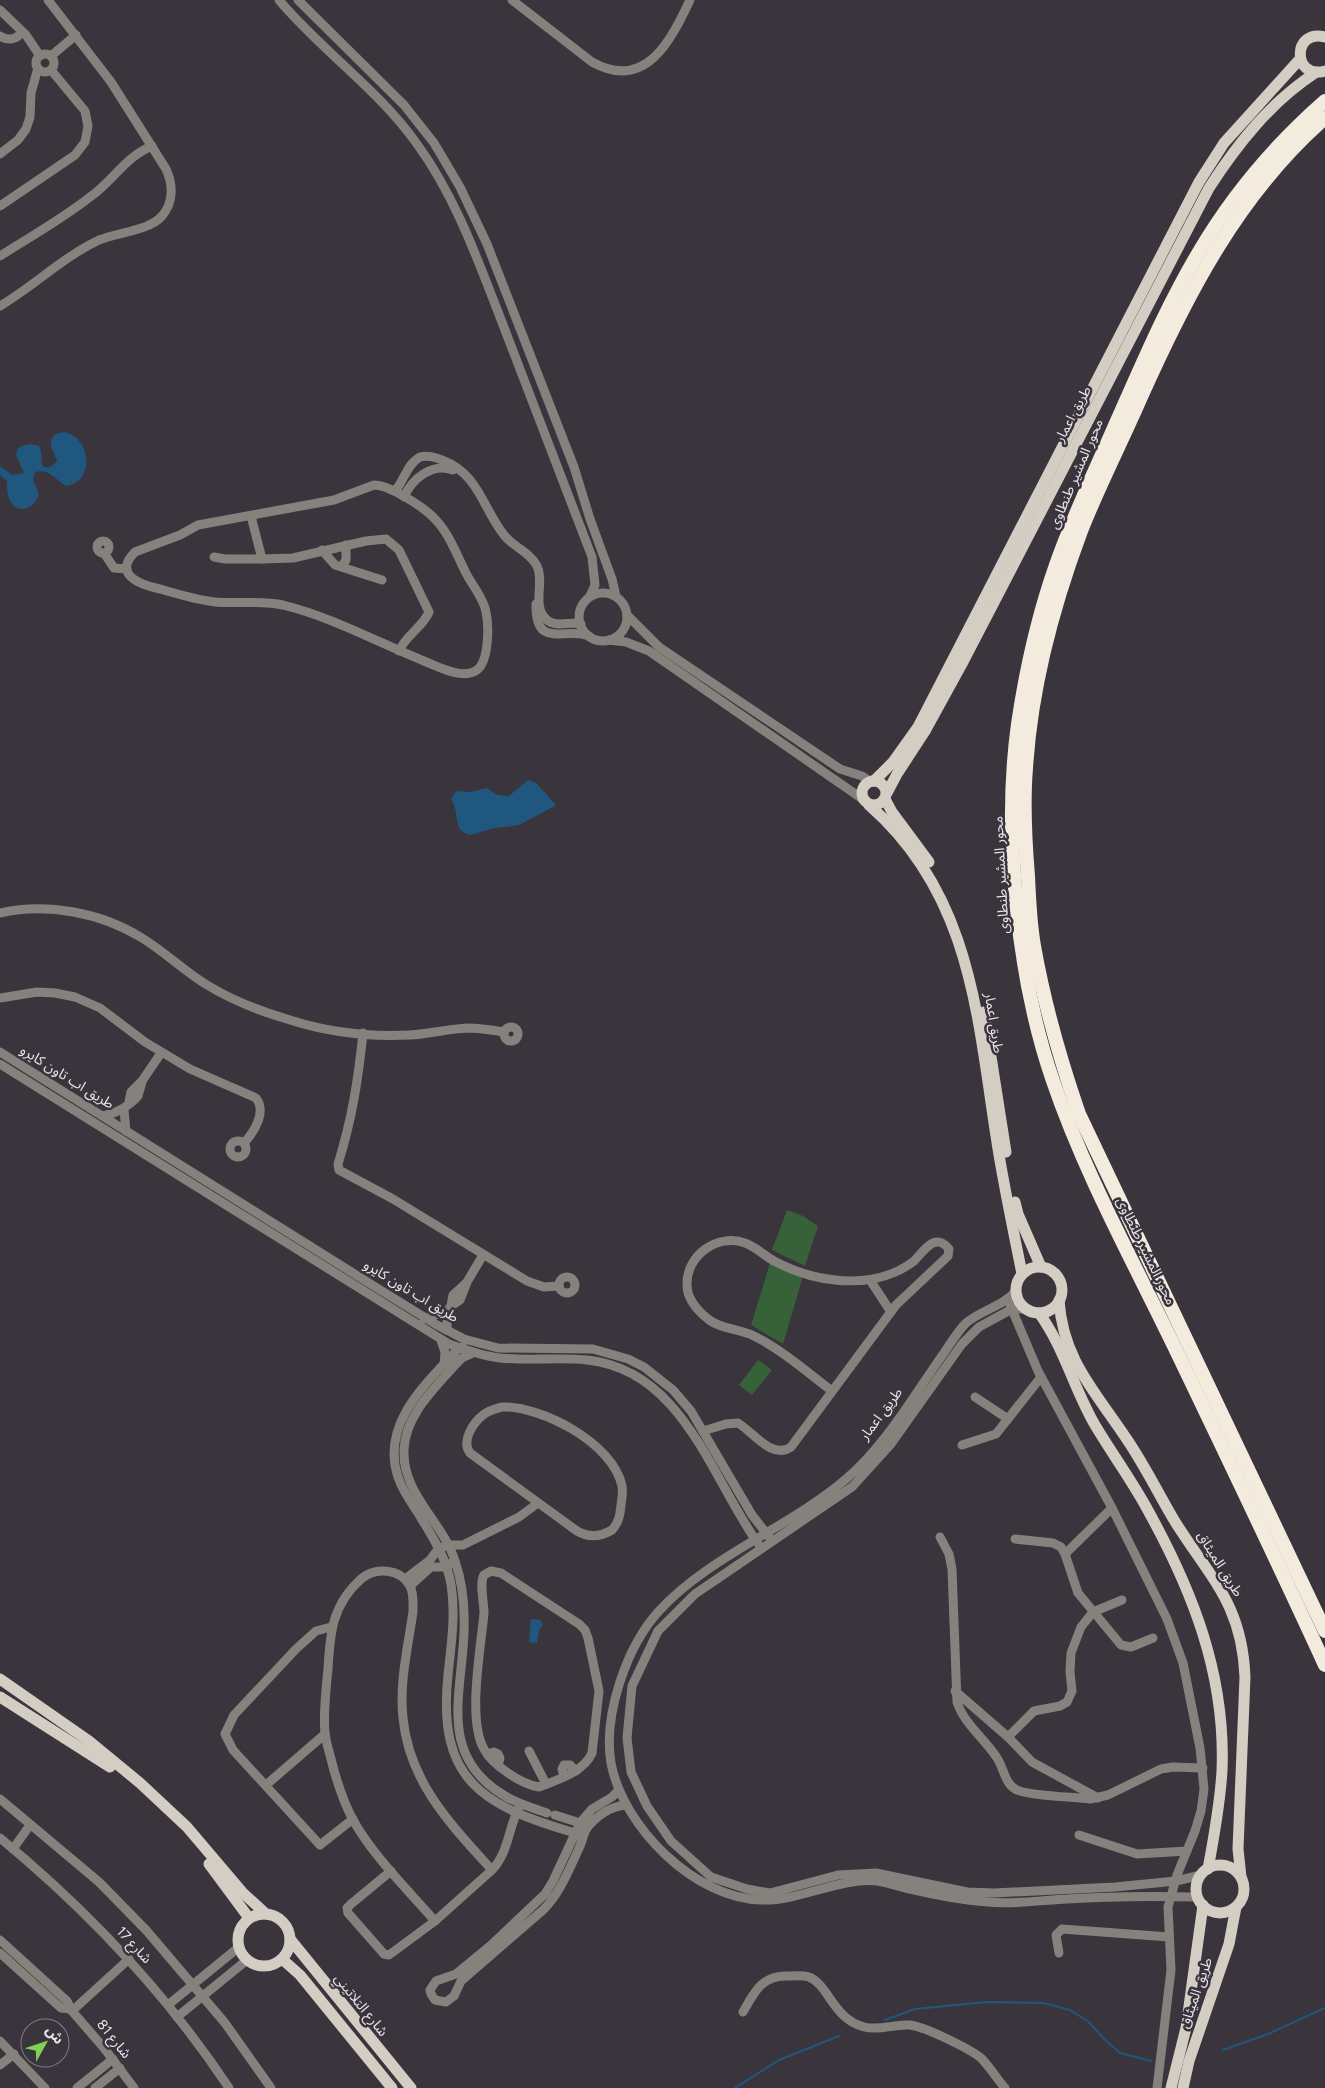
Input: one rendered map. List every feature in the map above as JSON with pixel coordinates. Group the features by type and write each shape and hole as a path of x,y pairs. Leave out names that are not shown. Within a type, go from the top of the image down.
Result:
{"highway":[{"name":"محور المشير طنطاوى","path":"1325,101 1287,136 1244,187 1199,252 1158,331 1072,523 1055,568 1037,629 1024,691 1014,768 1013,828 1017,907 1022,948 1037,1030 1052,1080 1081,1154 1255,1514 1325,1665"},
{"name":"محور المشير طنطاوى","path":"1325,118 1296,146 1253,195 1210,258 1169,335 1082,528 1067,570 1035,694 1026,768 1024,822 1030,918 1034,947 1052,1029 1079,1114 1325,1631"}],"main road":[{"name":"طريق اعمار","path":"872,781 894,762 918,727 1166,244 1210,163 1242,122 1300,59 1300,49 1304,42 1313,36 1323,34"},
{"path":"1300,59 1306,68 1320,72"},
{"name":"طريق اعمار","path":"1059,1300 1062,1290 1057,1277 1053,1272 1041,1268 1018,1214 1013,1194 982,999 968,942 941,882 917,844 892,812 886,796 964,660 1209,188 1232,153 1269,110 1296,85 1320,72"},
{"path":"872,781 882,783 886,796 878,805 867,802 863,789 872,781"},
{"name":"طريق اعمار","path":"867,802 895,830 923,866 945,906 961,945 975,1000 1001,1174 1022,1274"},
{"path":"1024,1309 1012,1296 1017,1282 1022,1274 1031,1269 1041,1268"},
{"path":"1059,1300 1049,1311 1039,1313 1049,1327 1078,1394 1107,1446 1145,1504 1170,1552 1185,1583 1203,1633 1218,1700 1222,1754 1220,1802 1204,1872 1197,1884 1200,1901 1210,1911 1228,1912 1236,1907 1243,1895 1244,1886 1234,1870 1226,1866 1216,1866 1204,1872"},
{"name":"طريق الميثاق","path":"1059,1300 1060,1317 1072,1355 1082,1375 1126,1438 1176,1522 1217,1583 1229,1605 1238,1628 1245,1676 1238,1849 1240,1877"},
{"name":"طريق اعمار","path":"1024,1309 1039,1313"},
{"path":"0,1679 89,1741 146,1788 187,1827 266,1914"},
{"path":"0,1697 116,1771 149,1799 178,1827 207,1860 248,1918"},
{"name":"طريق الميثاق","path":"1171,2088 1186,2028 1200,1901"},
{"name":"طريق الميثاق","path":"1183,2088 1189,2060 1229,1944 1236,1907"},
{"path":"266,1914 275,1916 283,1922 288,1930 290,1939 288,1950 282,1958 274,1964 265,1966 256,1965 247,1960 239,1947 239,1931 248,1918 266,1914"},
{"name":"شارع التلاتيني","path":"290,1939 411,2088"},
{"name":"شارع التلاتيني","path":"282,1958 305,1982 392,2088"}],"street":[{"path":"0,306 90,245 115,234 146,226 162,216 170,202 171,185 166,169 116,88 48,0"},
{"path":"279,0 314,38 381,100 408,132 433,167 467,233 564,480 594,566 595,585 590,596 582,606 580,619 589,636"},
{"path":"298,0 398,98 425,131 442,156 469,205 484,237 577,476 616,596 625,606 626,624 622,632 609,640"},
{"path":"512,0 592,62 607,68 626,70 635,69 647,63 664,48 673,36 690,0"},
{"path":"0,10 22,32 40,56"},
{"path":"0,36 12,39 18,37 22,32"},
{"path":"51,56 76,35"},
{"path":"0,154 18,140 26,129 30,117 31,93 38,68 36,62 40,56 47,54 51,56 54,62 51,70"},
{"path":"38,68 44,72 51,70"},
{"path":"0,206 75,155 85,142 88,126 85,111 51,70"},
{"path":"0,256 90,198 105,186 131,157 152,146"},
{"path":"532,397 545,392"},
{"path":"428,456 433,469"},
{"path":"395,491 415,460 420,457 428,456 450,463 468,477 481,494 504,534 534,561 540,579 540,609 545,631 553,635 582,633 599,640 626,642 649,651 867,802"},
{"path":"404,497 408,487 416,479 433,469 442,467 452,469 474,489 500,536 531,564 536,578 536,613 542,620 565,623 574,619 580,619"},
{"path":"408,472 416,479"},
{"path":"564,480 577,476"},
{"path":"374,484 395,491 404,497 432,516 444,529 486,612 487,646 485,660 480,667 469,674 462,674 399,651 343,625 294,608 270,602 230,603 197,598 138,583 132,579 127,569 132,555 138,550 204,524 334,500 374,484"},
{"path":"251,516 262,560"},
{"path":"214,556 225,559 262,560 293,558 381,538 391,542 399,550 429,612 424,620 405,639 399,651"},
{"path":"342,566 346,560 346,545"},
{"path":"322,550 335,565 382,580"},
{"path":"104,553 114,568 127,569"},
{"path":"590,596 603,593 616,596"},
{"path":"627,615 659,647 840,769 872,781"},
{"path":"0,913 32,909 62,910 109,922 141,938 208,985 249,1005 288,1020 316,1027 362,1034 410,1035 468,1028 504,1032"},
{"path":"0,998 37,992 75,997 100,1008 161,1053 197,1073 256,1098 261,1108 260,1113 255,1128 244,1144"},
{"path":"362,1034 356,1096 350,1126 338,1164 339,1170 393,1199 483,1256 531,1283 548,1287 559,1286"},
{"name":"طريق اب تاون كايرو","path":"0,1052 300,1238 425,1323 441,1340 459,1348 501,1358 573,1359 606,1364 630,1373 652,1387 675,1408 689,1427 762,1550"},
{"path":"103,1116 126,1106 138,1096 142,1081 161,1053"},
{"name":"طريق اب تاون كايرو","path":"0,1064 193,1186 425,1323 447,1330 464,1339 498,1348 584,1348 611,1353 644,1367 666,1384 698,1422 752,1516 774,1542"},
{"path":"23,1078 22,1076 25,1074 42,1084 54,1086"},
{"path":"126,1106 126,1131"},
{"path":"193,1186 206,1189 225,1200 229,1198 228,1194"},
{"path":"269,1232 270,1229 287,1236 300,1238"},
{"path":"702,1450 707,1449 706,1438 728,1429 752,1433 772,1450 785,1451 796,1442 832,1390 891,1312 906,1295 948,1256 949,1249 945,1244 931,1243 913,1262 899,1270 870,1280 837,1281 811,1276 774,1261 745,1244 734,1241 710,1246 698,1255 689,1272 687,1285 693,1304 711,1321 754,1336 832,1390"},
{"path":"447,1330 449,1309 453,1295 466,1282 483,1256"},
{"path":"870,1280 891,1312"},
{"path":"1012,1296 1012,1309 1041,1377 1112,1508 1174,1634 1193,1709 1203,1768 1204,1790 1201,1811 1168,1907 1170,1979 1158,2088"},
{"name":"طريق اعمار","path":"1012,1296 966,1324 883,1438 851,1474 767,1534 691,1582 668,1601 645,1627 635,1642 622,1676 609,1738 612,1766 619,1790 626,1805 649,1839 692,1876 724,1893 761,1900 798,1897 845,1884 877,1881 915,1890 990,1903 1121,1896 1172,1897 1200,1901"},
{"path":"425,1323 449,1309"},
{"name":"طريق اعمار","path":"1024,1309 1012,1309 979,1327 962,1344 891,1444 852,1487 774,1542 695,1594 658,1632 632,1686 627,1738 631,1772 647,1806 671,1841 711,1876 747,1890 770,1893 838,1875 876,1873 967,1892 994,1893 1115,1887 1176,1881 1204,1872"},
{"path":"441,1340 445,1352 444,1364"},
{"path":"498,1348 472,1346 459,1348 410,1404 397,1431 394,1446 396,1469 404,1492 439,1548 447,1567 451,1586 454,1620 446,1695 446,1718 450,1744 455,1757 467,1777 489,1799 516,1812 575,1833"},
{"path":"473,1352 467,1354 456,1364 422,1404 406,1434 404,1450 405,1466 410,1484 449,1545 455,1560 463,1595 464,1616 456,1704 458,1728 470,1761 499,1793 521,1804 580,1823"},
{"path":"962,1445 993,1436 1041,1377"},
{"path":"975,1397 1008,1419"},
{"path":"512,1407 548,1416 566,1425 606,1458 622,1486 619,1521 610,1532 593,1536 586,1536 577,1531 538,1503 467,1449 467,1438 470,1431 483,1415 490,1411 512,1407"},
{"path":"689,1427 692,1423 698,1422"},
{"path":"723,1487 731,1480"},
{"path":"506,1524 530,1498"},
{"path":"407,1583 439,1548 449,1545 463,1545 506,1524 538,1503"},
{"path":"1065,1554 1112,1508"},
{"path":"940,1537 952,1564 956,1702 961,1713 998,1759 1008,1782 1013,1788 1033,1793 1090,1799 1108,1795 1161,1769 1173,1767 1203,1768"},
{"path":"1015,1539 1053,1543 1060,1547 1065,1554 1078,1593 1123,1646 1131,1647 1153,1638"},
{"path":"407,1583 431,1567 447,1567 455,1560 463,1545"},
{"path":"435,1921 391,1871 353,1819 335,1775 325,1734 331,1627 346,1594 364,1576 371,1572 383,1570 391,1572 407,1583 414,1600 403,1692 403,1717 411,1758 423,1784 440,1809 492,1870"},
{"path":"496,1572 543,1599 585,1630 598,1692 592,1753 586,1764 576,1771 539,1787 532,1786 521,1781 498,1765 483,1748 478,1732 476,1704 484,1613 481,1580 486,1573 496,1572"},
{"path":"1008,1737 1034,1711 1060,1706 1070,1699 1072,1687 1070,1663 1073,1644 1081,1627 1093,1612 1122,1600"},
{"path":"331,1627 316,1631 296,1649 234,1715 228,1724 225,1734 227,1742 320,1845 353,1819"},
{"path":"955,1691 1008,1737 1032,1762 1099,1798"},
{"path":"446,1718 452,1722 456,1741 478,1732"},
{"path":"458,1728 478,1732"},
{"path":"609,1738 618,1732 627,1738"},
{"path":"266,1785 325,1734"},
{"path":"530,1751 546,1784"},
{"path":"619,1790 595,1813 580,1823 545,1894 490,1946 456,1974 436,1981 430,1990 435,2000 446,2002 452,1999 460,1981 554,1899 595,1813 612,1807 626,1805"},
{"path":"0,1799 73,1860 123,1906 163,1949 242,2045 271,2088"},
{"path":"391,1871 347,1908 348,1913 384,1954 389,1955 435,1921 499,1863 507,1846 516,1812 521,1804"},
{"path":"13,1849 30,1825"},
{"path":"1079,1834 1137,1854 1187,1851"},
{"name":"شارع 17","path":"0,1838 80,1910 128,1959 177,2016 229,2088"},
{"path":"675,1861 680,1859 683,1852"},
{"path":"1060,1953 1056,1936 1058,1931 1065,1928 1169,1937"},
{"name":"شارع 81","path":"0,1940 67,2001 72,2010 113,2059 134,2088"},
{"path":"168,2005 239,1947"},
{"name":"شارع 81","path":"0,1953 61,2008 72,2010"},
{"path":"72,2010 128,1959"},
{"path":"177,2016 247,1960"},
{"path":"743,2012 759,1986 769,1978 782,1976 809,1978 817,1983 838,2011 854,2024 875,2029 907,2025 926,2029 981,2058 1005,2088"},
{"path":"0,2041 46,2088"},
{"path":"0,2065 14,2054"},
{"path":"77,2088 113,2059"},
{"path":"95,2088 120,2068"}],"green space":[{"path":"787,1210 803,1216 818,1226 805,1266 772,1250"},
{"path":"771,1260 803,1276 783,1344 751,1325"},
{"path":"758,1360 772,1370 752,1395 739,1385"}],"water":[{"path":"63,432 72,435 84,449 86,468 82,476 76,482 66,486 48,473 35,472 33,480 39,494 35,502 28,508 20,509 16,507 9,499 7,481 0,475 0,466 12,475 24,473 16,455 18,448 31,444 39,446 42,466 51,467 57,460 51,446 51,439 56,434"},
{"path":"528,780 536,783 555,806 519,825 495,828 470,835 460,829 456,810 451,799 456,791 471,792 486,788 498,795 509,796"},
{"path":"531,1619 540,1620 543,1625 539,1630 537,1643 529,1642"}],"waterway":[{"path":"885,2020 915,2009 987,2002 1044,2003 1070,2010 1089,2022 1120,2053 1151,2061"},
{"path":"1223,2050 1268,2034 1325,2008"},
{"path":"735,2088 779,2060 839,2036"}]}
